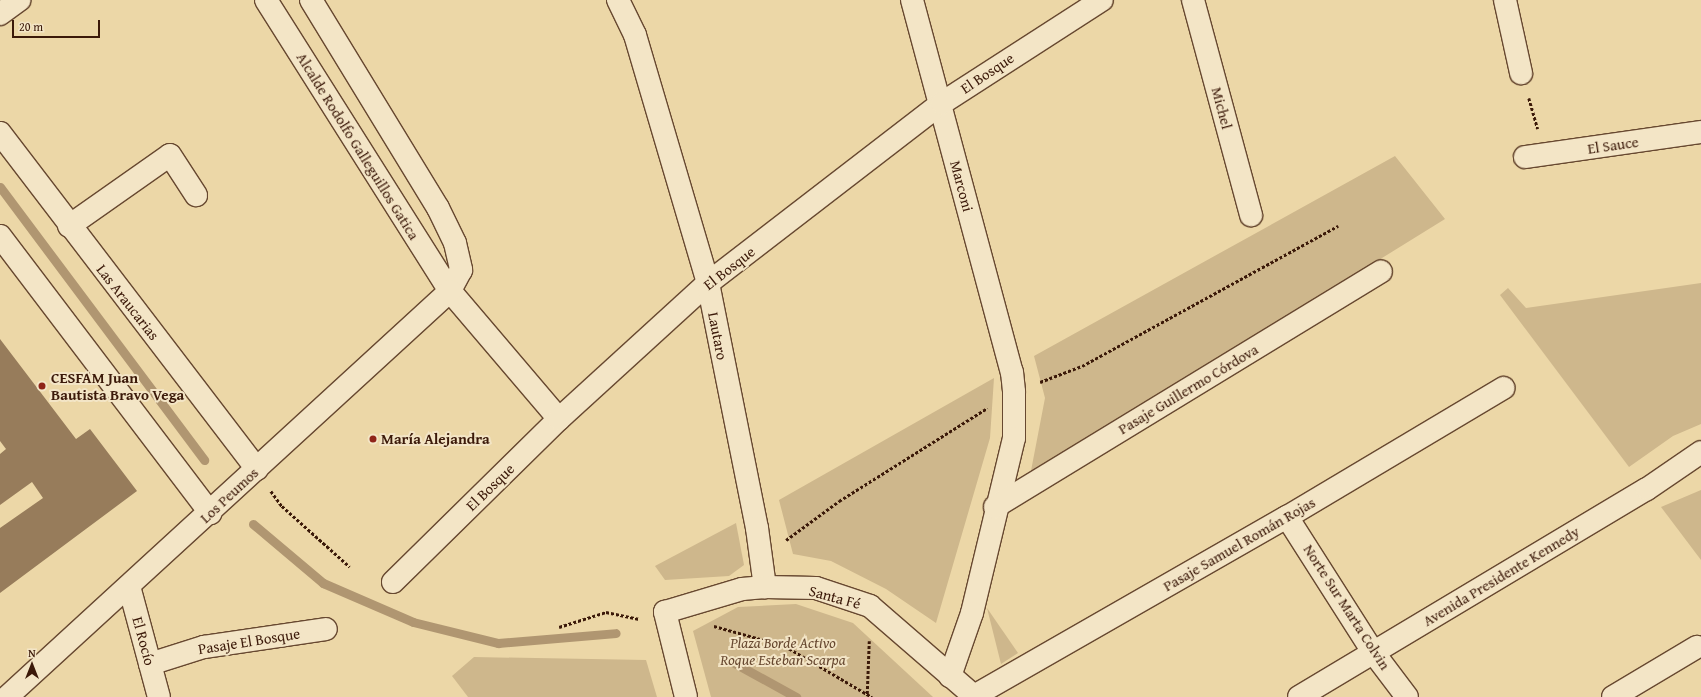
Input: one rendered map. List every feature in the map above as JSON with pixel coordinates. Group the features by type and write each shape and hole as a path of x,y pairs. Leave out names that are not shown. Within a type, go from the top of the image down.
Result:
{"street":[{"path":"0,14 19,0"},
{"name":"Alcalde Rodolfo Galleguillos Gatica","path":"266,0 450,291 559,419"},
{"path":"310,0 438,208 455,242 461,270 450,291"},
{"name":"Lautaro","path":"618,0 635,35 708,283 761,558 765,587"},
{"name":"Marconi","path":"912,0 942,103 1013,382 1014,438 995,507 972,613 950,676"},
{"name":"El Bosque","path":"393,582 559,419 708,283 942,103 1102,0"},
{"name":"Michel","path":"1193,0 1250,215"},
{"path":"1505,0 1521,73"},
{"name":"El Sauce","path":"1525,158 1701,132"},
{"name":"Las Araucarias","path":"0,133 257,469"},
{"path":"70,226 170,155 196,195"},
{"path":"0,236 210,513"},
{"name":"Pasaje Guillermo Córdova","path":"995,507 1381,271"},
{"name":"Los Peumos","path":"7,697 210,513 450,291"},
{"name":"Pasaje Samuel Román Rojas","path":"974,696 1287,517 1502,388"},
{"name":"Avenida Presidente Kennedy","path":"1298,697 1646,489 1701,452"},
{"name":"Norte Sur Marta Colvin","path":"1287,517 1373,652 1407,697"},
{"name":"El Rocío","path":"129,586 159,697"},
{"name":"Santa Fé","path":"667,619 742,589 765,587 816,588 870,606 974,696"},
{"path":"667,619 686,697"},
{"name":"Pasaje El Bosque","path":"150,664 204,647 326,629"},
{"path":"1613,697 1697,647"}],"path":[{"path":"1521,73 1546,155"},
{"path":"761,558 839,501 1013,382 1082,366 1338,226"},
{"path":"257,469 282,506 350,566"},
{"path":"867,694 870,606"},
{"path":"559,627 606,612 667,619"},
{"path":"710,625 785,646 872,697"}],"green space":[{"path":"1395,156 1445,219 1030,476 1045,398 1034,356"},
{"path":"1701,283 1701,424 1673,436 1629,467 1500,295 1508,288 1526,308"},
{"path":"994,378 990,438 936,623 886,589 831,561 793,554 779,500"},
{"path":"1701,490 1701,560 1661,507"},
{"path":"736,523 744,565 729,576 665,580 655,566"},
{"name":"Plaza Borde Activo Roque Esteban Scarpa","path":"796,604 853,623 933,697 711,697 693,631 738,607"},
{"path":"987,608 1018,653 1001,664"},
{"path":"474,657 646,660 657,697 468,697 452,676"}],"building":[{"path":"0,339 76,439 90,429 137,491 0,593 0,528 43,498 32,482 0,505 0,454 6,449 0,441"}],"waterway":[{"path":"0,187 204,460"},
{"path":"253,524 323,583 413,622 498,643 616,633"},
{"path":"729,660 796,697"}],"place":[{"name":"CESFAM Juan Bautista Bravo Vega","path":"42,386"},
{"name":"María Alejandra","path":"373,439"}]}
